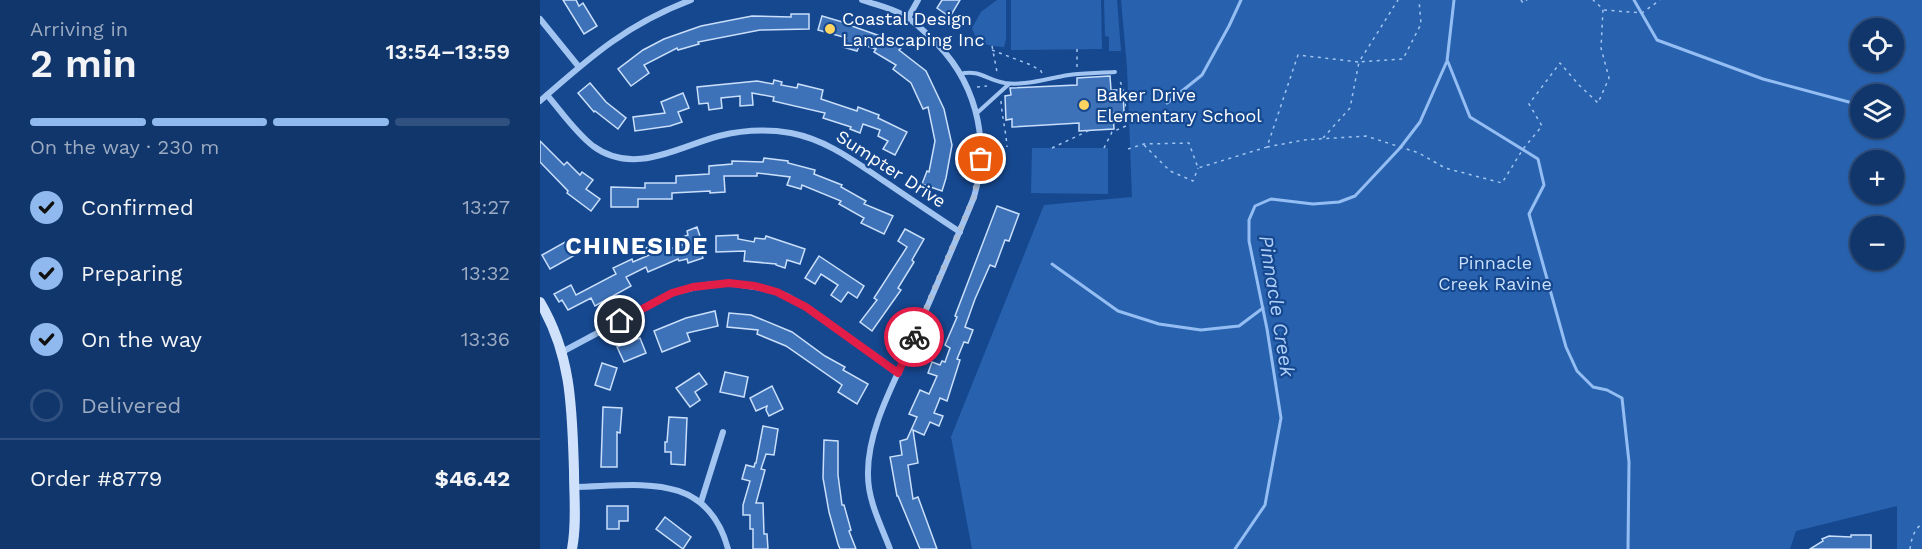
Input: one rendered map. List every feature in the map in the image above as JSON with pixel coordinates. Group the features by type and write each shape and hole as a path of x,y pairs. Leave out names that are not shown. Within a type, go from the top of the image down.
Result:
{"street":[{"path":"540,101 579,67 636,25 658,12 691,0"},
{"path":"862,0 908,18 940,46 969,89 977,113 981,149 980,170 974,197 873,437 868,465 869,492 890,549"},
{"path":"908,18 918,0"},
{"path":"540,19 579,67"},
{"name":"Sumpter Drive","path":"547,94 594,146 625,159 654,158 718,136 740,132 775,131 809,137 841,152 960,232"},
{"path":"562,352 672,293 705,285 729,283 768,289 787,296 898,373"},
{"path":"540,302 562,352 571,396 576,517 572,549"},
{"path":"700,502 723,432"},
{"path":"574,487 661,486 683,492 700,502 713,517 728,549"}],"lane":[{"path":"960,74 976,72 1009,84 1078,74 1115,72"},
{"path":"977,113 1009,84"}],"path":[{"path":"1323,139 1350,108 1359,62 1398,0"},
{"path":"1267,147 1298,55 1359,62 1403,59 1421,24 1419,0"},
{"path":"1521,0 1523,3 1527,0"},
{"path":"1593,0 1603,9 1642,13 1660,0"},
{"path":"1198,168 1267,147 1304,140 1366,136 1419,153 1445,168 1502,183 1523,149 1542,126 1529,104 1560,63 1598,104 1610,78 1601,48 1603,9"},
{"path":"992,46 997,75"},
{"path":"1077,49 1078,74"},
{"path":"992,50 1041,70 1042,81"},
{"path":"1104,148 1112,132 1126,126 1125,95 1115,72"},
{"path":"1001,97 1002,122 1006,130 1007,147"},
{"path":"1052,148 1090,130"},
{"path":"1128,149 1144,144 1190,143 1198,168 1193,181 1170,171 1144,144"},
{"path":"1910,549 1911,540 1922,524"}],"green space":[{"path":"997,0 1006,0 1004,47 980,41 972,28 981,12"},
{"path":"1011,0 1101,0 1102,49 1011,50"},
{"path":"1104,0 1117,0 1121,51 1109,51 1109,37 1105,36"},
{"name":"Pinnacle Creek Ravine","path":"1121,0 1922,0 1922,549 1897,549 1897,506 1796,531 1790,549 972,549 951,437 1044,205 1132,197 1127,67"},
{"path":"1032,148 1108,148 1108,194 1031,193"}],"building":[{"path":"563,0 576,0 579,6 583,3 597,26 584,34"},
{"path":"942,0 960,0 950,17 937,8"},
{"path":"791,14 809,14 809,29 760,30 698,42 699,44 678,50 677,48 644,65 649,73 631,86 618,69 643,50 664,39 701,26 752,16 791,17"},
{"path":"822,16 883,37 901,48 899,50 926,71 944,109 952,145 942,191 922,184 927,171 929,172 935,141 928,107 923,109 911,83 893,69 896,65 874,52 876,49 860,44 857,51 843,47 847,38 818,30"},
{"path":"1110,76 1111,90 1123,90 1124,113 1113,113 1114,129 1079,131 1079,123 1012,127 1012,119 1006,120 1005,96 1011,95 1010,88 1077,85 1077,78"},
{"path":"774,80 782,82 781,85 797,88 798,84 823,90 821,99 857,111 858,107 879,115 878,118 907,132 895,155 883,149 888,141 878,136 880,130 863,124 860,133 850,129 851,127 823,118 825,113 773,101 774,97 752,93 753,105 740,106 740,96 721,98 722,108 709,110 708,103 699,104 697,87 757,81 773,84"},
{"path":"590,83 606,102 626,118 618,129 594,112 578,93"},
{"path":"683,93 689,108 678,112 682,122 635,131 633,117 665,113 661,102"},
{"path":"540,141 564,165 567,162 580,175 582,172 593,180 586,189 600,199 591,211 567,193 568,191 540,162"},
{"path":"764,158 788,161 788,163 815,170 814,174 842,185 841,187 866,201 864,204 893,216 884,234 861,223 864,218 839,204 841,201 802,185 801,189 787,185 790,177 757,173 757,176 724,176 725,192 672,193 672,199 638,199 638,207 611,207 611,187 645,188 645,183 676,183 676,176 709,174 709,166 732,164 732,161 763,162"},
{"path":"997,206 1019,214 1009,241 1005,240 995,267 990,265 975,299 965,327 973,330 968,343 964,342 957,359 960,360 947,401 940,398 934,413 943,416 939,426 930,422 924,435 913,430 918,463 908,465 913,499 918,497 937,549 920,549 897,496 890,457 902,455 900,441 907,439 917,417 909,414 920,390 929,394 937,376 928,373 932,362 940,365 942,361 945,362 950,348 945,345"},
{"path":"697,227 705,252 701,252 703,258 688,263 687,259 679,261 678,259 648,272 646,267 626,277 631,286 595,306 591,298 568,310 562,300 559,302 554,294 571,285 576,295 616,274 613,268 632,259 633,262 649,255 646,248 659,242 663,251 682,245 680,238 688,235 687,231"},
{"path":"905,229 924,239 912,260 914,262 898,288 901,290 872,331 860,322 877,300 874,298 907,247 898,241"},
{"path":"738,235 738,239 754,242 755,238 765,239 766,236 805,249 800,264 787,260 785,268 776,264 744,261 745,251 716,252 716,236"},
{"path":"567,241 575,255 550,269 542,255"},
{"path":"819,256 864,286 857,298 848,292 841,302 831,295 838,285 821,274 815,284 805,278"},
{"path":"715,311 718,326 687,333 690,341 662,352 654,331 686,318"},
{"path":"729,313 751,315 792,332 825,356 845,367 843,370 868,384 857,404 838,392 842,385 786,346 757,334 758,330 727,327"},
{"path":"640,338 646,353 624,362 617,347"},
{"path":"602,363 617,368 610,390 595,385"},
{"path":"725,372 748,377 744,397 720,392"},
{"path":"699,373 707,384 695,392 700,400 690,407 676,388"},
{"path":"772,386 783,409 769,416 767,406 756,411 750,398"},
{"path":"603,407 622,408 620,433 617,432 617,467 601,467"},
{"path":"669,417 687,418 685,465 671,464 671,452 665,452"},
{"path":"763,426 778,429 774,455 766,454 761,469 765,470 756,503 763,503 764,534 767,534 768,549 753,549 750,515 743,515 743,505 750,481 742,479 746,465 754,467 756,463"},
{"path":"824,440 838,441 838,475 842,505 844,505 851,530 849,531 856,549 840,549 838,544 823,478"},
{"path":"607,506 628,506 628,521 619,521 619,529 607,529"},
{"path":"665,517 691,537 683,549 656,529"},
{"path":"1851,535 1871,535 1871,549 1810,549 1829,536 1851,537"}],"waterway":[{"path":"1167,103 1202,75 1241,0"},
{"name":"Pinnacle Creek","path":"1235,549 1265,505 1281,418 1267,329 1249,241 1249,220 1255,206 1271,199 1313,204 1339,202 1355,196 1400,148 1420,122 1447,61 1454,0"},
{"path":"1634,0 1657,40 1763,79 1850,102"},
{"path":"1448,62 1470,117 1538,159 1544,185 1529,214 1566,347 1577,371 1593,387 1607,390 1622,398 1629,462 1628,549"},
{"path":"1052,264 1118,311 1159,324 1201,330 1239,326 1263,308"}],"way so far":[{"path":"914,337 974,197 981,159"}],"place":[{"name":"Coastal Design Landscaping Inc","path":"830,29"},
{"name":"Baker Drive Elementary School","path":"1084,105"}],"district":[{"name":"CHINESIDE","path":"637,246"}],"route":[{"path":"620,321 672,293 693,287 729,283 768,289 787,296 898,373 914,337"}]}
